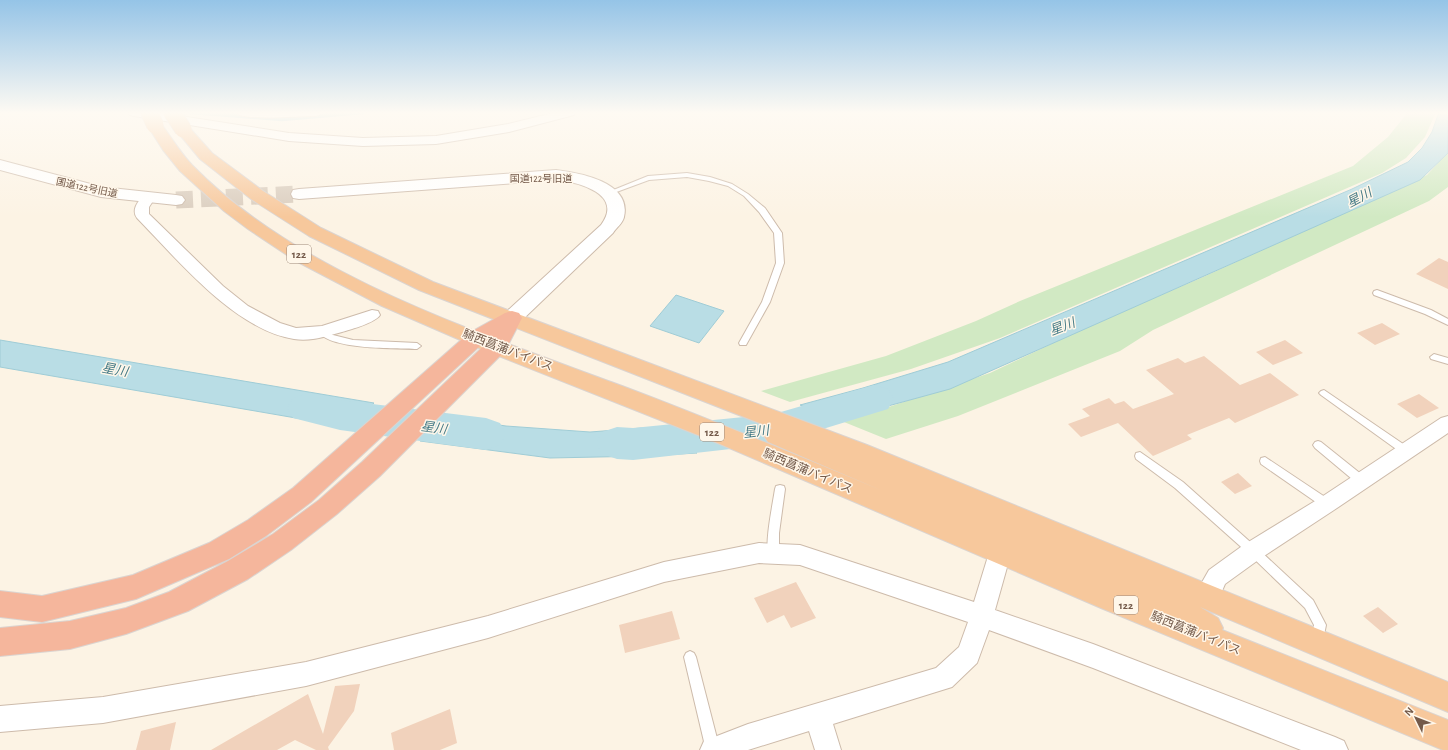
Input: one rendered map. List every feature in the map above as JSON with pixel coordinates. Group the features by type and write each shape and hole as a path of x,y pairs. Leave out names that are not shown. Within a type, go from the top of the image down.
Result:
{"highway":[{"name":"騎西菖蒲バイパス","path":"168,147 201,183 229,206 288,248 323,268 399,307 806,470 1000,553 1448,736"},
{"name":"122","path":"198,147 219,167 257,196 315,232 426,286 695,389 846,456 1208,598 1448,697"},
{"path":"0,604 42,609 136,587 219,551 258,528 302,495 476,338 512,318"},
{"path":"0,642 70,635 126,621 178,602 238,570 282,542 328,507 371,469 498,346 512,318"},
{"path":"512,318 522,334 548,346 669,394 846,456 1125,583 1186,613 1252,656"}],"street":[{"name":"国道122号旧道","path":"0,164 83,188 148,198 176,200"},
{"name":"国道122号旧道","path":"299,194 556,175 575,177 589,181 602,187 608,193"},
{"path":"512,318 607,229 615,218 615,205 608,193"},
{"path":"148,198 142,207 142,215 195,269 242,310 274,327 294,334 322,332 372,315"},
{"path":"1208,598 1212,584 1217,577 1253,551 1327,504 1448,423"},
{"path":"0,719 103,710 306,674 488,627 664,572 759,553 773,553 800,555 926,596 1093,656 1335,750"},
{"path":"713,750 748,737 943,678 968,655 1000,553"},
{"path":"817,716 828,750"}],"lane":[{"path":"608,193 648,178 687,175 710,179 730,185 746,195 762,210 778,233 780,263 766,302 743,343"},
{"path":"1377,293 1422,310 1448,322"},
{"path":"322,332 327,337 340,342 417,346"},
{"path":"1434,357 1448,361"},
{"path":"1324,393 1406,451"},
{"path":"1318,444 1362,481"},
{"path":"1140,456 1179,485 1253,551 1309,604 1320,625 1317,643"},
{"path":"1265,461 1327,504"},
{"path":"773,553 780,489"},
{"path":"690,657 713,750"}],"green space":[{"path":"1376,147 1416,147 1406,158 1382,173 1000,338 911,369 790,402 761,391 886,356 976,321 1020,301 1353,166"},
{"path":"1448,152 1448,187 1429,201 1153,330 1120,351 958,416 886,439 844,422 990,373 1085,328 1203,277 1427,175"}],"water":[{"path":"1448,147 1448,153 1420,180 950,389 837,420 800,405 863,388 948,362 1352,189 1408,162 1422,148"},
{"path":"676,295 724,311 699,343 650,326"},
{"path":"0,340 374,403 348,427 0,367"},
{"path":"445,417 506,426 590,432 642,428 697,453 647,456 550,458 420,441"}],"building":[{"path":"1439,258 1448,262 1448,289 1416,274"},
{"path":"1382,323 1400,334 1375,345 1357,333"},
{"path":"1285,340 1303,353 1273,365 1256,352"},
{"path":"1204,356 1240,385 1270,373 1299,395 1235,423 1229,418 1187,435 1192,439 1153,456 1118,423 1081,437 1068,424 1090,416 1082,409 1109,398 1115,404 1124,401 1133,409 1174,394 1146,370 1178,358 1185,363"},
{"path":"1419,394 1439,408 1417,418 1397,404"},
{"path":"1238,473 1252,486 1235,494 1221,482"},
{"path":"796,582 816,618 791,628 784,615 767,623 754,598"},
{"path":"1378,607 1398,624 1383,633 1363,616"},
{"path":"672,611 680,639 625,653 619,625"},
{"path":"360,684 354,711 328,747 329,750 316,750 295,740 277,750 211,750 308,694 323,734 335,686"},
{"path":"450,709 457,743 440,750 394,750 391,733"},
{"path":"176,722 170,750 136,750 141,731"}],"waterway":[{"name":"星川","path":"617,443 633,444 774,429 874,399"},
{"name":"星川","path":"307,408 340,415 486,434"}],"tunnel":[{"path":"176,200 299,194"}]}
